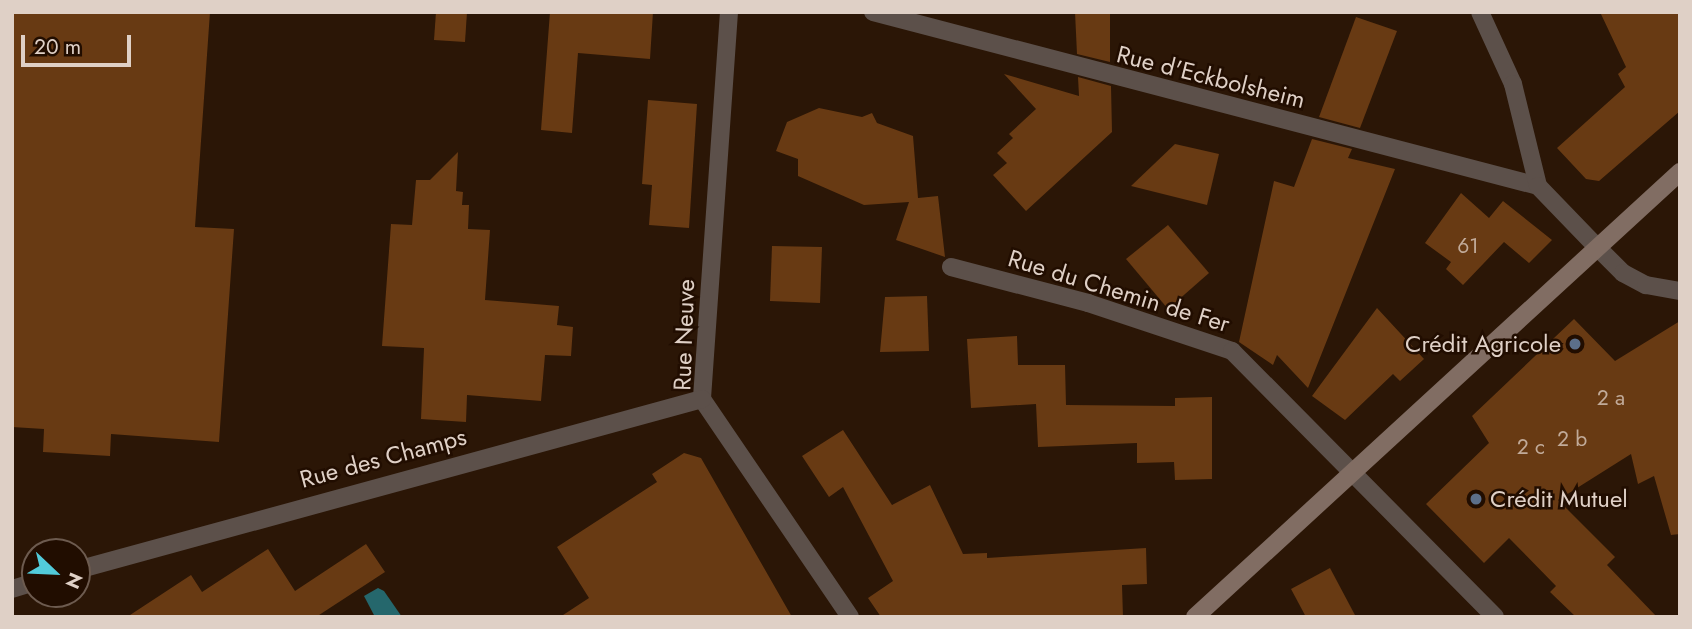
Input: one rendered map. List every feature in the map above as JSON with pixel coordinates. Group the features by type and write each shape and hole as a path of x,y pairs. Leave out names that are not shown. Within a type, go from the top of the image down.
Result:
{"main road":[{"path":"1195,617 1596,246 1680,172"}],"street":[{"name":"Rue Neuve","path":"729,12 702,399 850,617"},
{"name":"Rue d'Eckbolsheim","path":"873,12 932,31 1538,186"},
{"path":"923,12 932,31"},
{"path":"1480,12 1513,84 1538,186 1623,274 1646,285 1680,291"},
{"name":"Rue du Chemin de Fer","path":"951,267 1088,303 1231,351 1353,469 1495,617"},
{"name":"Rue des Champs","path":"91,566 702,399"}],"water":[{"path":"378,588 384,591 402,617 375,617 364,596"}],"building":[{"path":"12,12 210,12 195,227 234,229 219,442 111,434 110,456 43,452 44,429 12,427"},
{"path":"436,12 467,12 465,42 434,40"},
{"path":"550,12 653,12 650,59 578,53 572,133 541,130"},
{"path":"1075,12 1110,12 1110,62 1077,54"},
{"path":"1600,12 1680,12 1680,111 1599,181 1586,179 1557,148 1625,87 1618,74 1626,67"},
{"path":"1356,17 1397,31 1360,128 1319,117"},
{"path":"1004,74 1079,96 1078,77 1111,86 1112,132 1026,211 993,175 1007,163 997,153 1013,138 1009,134 1036,109"},
{"path":"648,100 697,104 689,228 649,225 652,185 642,184"},
{"path":"819,108 862,117 872,113 877,123 913,136 918,198 938,196 945,257 896,240 909,202 864,205 798,176 798,159 776,151 787,122"},
{"path":"1312,139 1352,149 1348,158 1395,169 1308,388 1277,355 1273,365 1239,342 1274,181 1294,187"},
{"path":"1175,144 1219,154 1207,205 1131,186"},
{"path":"458,152 456,191 463,192 462,205 469,205 468,229 490,230 485,300 559,306 557,325 573,327 571,356 545,355 541,401 467,395 466,422 421,419 424,348 382,346 391,224 412,225 416,180 430,180"},
{"path":"1461,193 1489,218 1503,201 1552,240 1529,263 1504,242 1463,285 1446,269 1451,262 1425,243"},
{"path":"1168,225 1209,273 1168,309 1126,259"},
{"path":"772,246 822,247 820,303 770,301"},
{"path":"927,296 929,351 880,352 885,297"},
{"path":"1377,308 1424,359 1400,381 1393,374 1345,420 1312,396"},
{"path":"1574,319 1615,361 1680,321 1680,534 1671,535 1654,476 1638,484 1631,454 1558,500 1615,557 1607,565 1657,617 1576,617 1550,592 1556,586 1509,538 1484,563 1426,504 1489,443 1472,416"},
{"path":"1017,336 1018,365 1065,365 1066,405 1175,406 1175,398 1212,397 1212,479 1175,480 1174,462 1137,463 1137,443 1038,447 1036,404 971,408 967,339"},
{"path":"843,430 892,505 930,485 963,554 987,553 987,558 1146,548 1147,584 1122,585 1123,617 881,617 868,598 893,581 843,487 829,497 802,456"},
{"path":"684,453 701,458 792,617 560,617 589,598 557,547 657,482 652,474"},
{"path":"366,544 385,572 316,617 127,617 191,575 202,592 268,549 295,591"},
{"path":"1330,568 1356,617 1306,617 1291,589"}],"place":[{"name":"Crédit Agricole","path":"1575,344"},
{"name":"Crédit Mutuel","path":"1476,499"}]}
